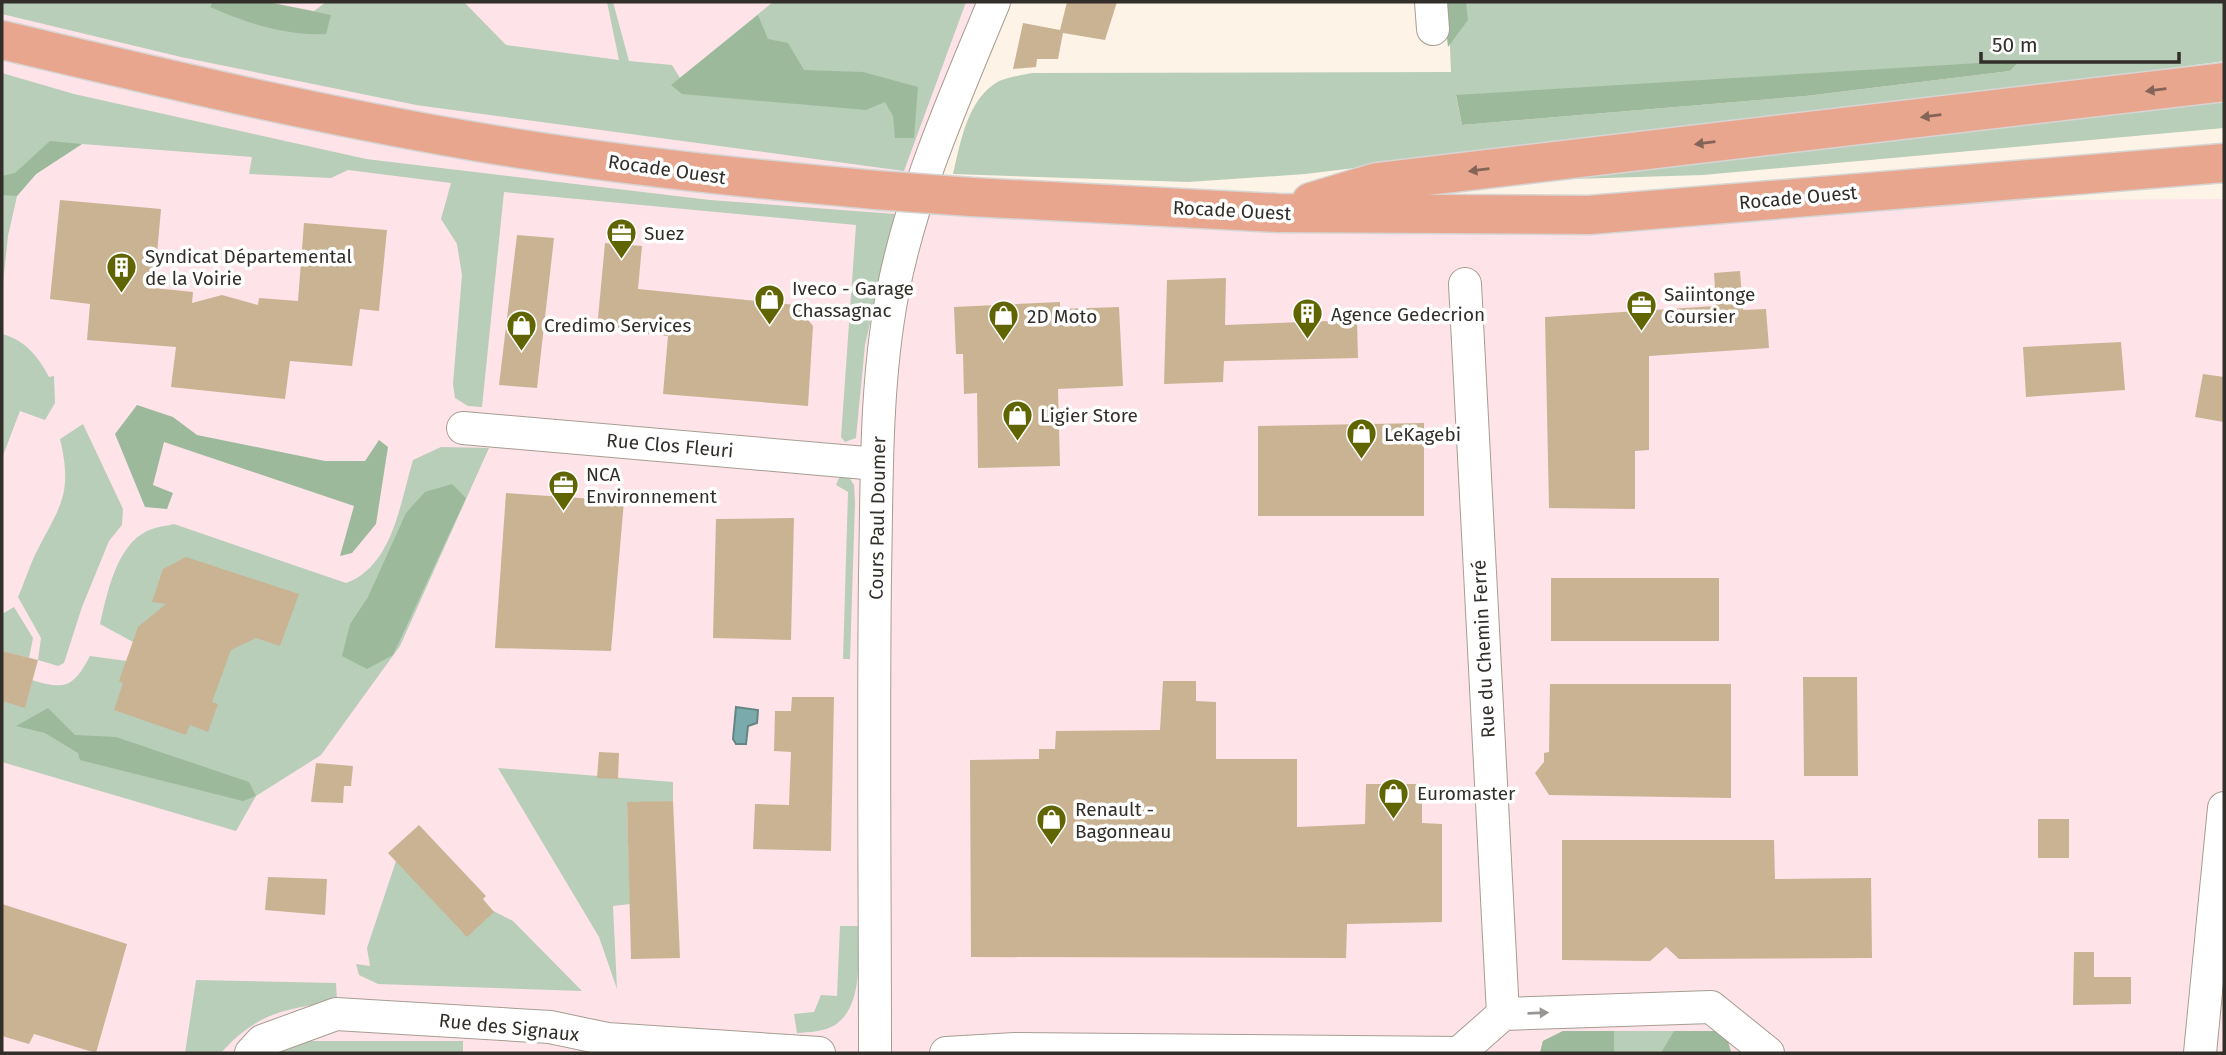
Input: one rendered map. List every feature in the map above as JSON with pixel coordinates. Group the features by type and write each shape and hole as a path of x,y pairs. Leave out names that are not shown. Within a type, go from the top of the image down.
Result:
{"main road":[{"name":"Rocade Ouest","path":"2,40 246,98 500,145 704,175 971,197 1278,213 1589,215 2224,163"},
{"path":"1278,213 1377,182 2224,82"},
{"path":"2104,174 2149,189 2224,186"}],"street":[{"name":"Cours Paul Doumer","path":"875,1053 873,697 877,464 885,349 904,240 942,131 994,2"},
{"name":"Rue du Chemin Ferré","path":"1465,284 1503,1014"},
{"name":"Rue Clos Fleuri","path":"463,428 877,464"},
{"path":"2200,1053 2224,808"},
{"path":"946,1053 1015,1049 1461,1053 1503,1014 1711,1007 1768,1053"},
{"name":"Rue des Signaux","path":"251,1053 262,1041 336,1014 550,1027 607,1039 819,1053"},
{"path":"2214,1053 2224,1052"}],"shaded area":[{"path":"2,2 1008,2 925,208 2224,199 2224,1053 2,1053"}],"green space":[{"path":"2,2 267,2 314,11 326,2 464,2 506,45 619,60 607,2 613,2 629,61 672,65 680,78 773,2 966,2 904,171 416,105 181,57 2,14"},
{"path":"213,2 267,2 331,15 326,34 296,33 238,18 210,7"},
{"path":"1443,2 1466,2 1468,20 1448,47"},
{"path":"1448,2 2224,2 2224,61 2110,77 1305,174 1188,182 953,174 967,122 979,98 999,81 1020,75 1451,72","holes":["2012,62 2017,64 2010,71 1806,96 1462,125 1456,96"]},
{"path":"758,15 768,39 788,43 804,70 863,72 918,87 914,138 895,138 893,116 885,102 866,110 682,94 671,85"},
{"path":"2012,61 2017,64 2010,71 1806,96 1462,125 1456,95"},
{"path":"2,73 74,94 366,159 710,200 895,214 865,345 856,438 845,442 841,437 856,225 504,192 482,407 468,406 455,398 453,384 462,275 457,244 441,219 451,183 348,170 331,178 249,174 252,157 82,144 36,174 17,196 8,236 2,293"},
{"path":"2224,95 2224,128 1703,175 1506,181"},
{"path":"50,141 82,144 36,174 17,196 2,195 2,176 15,173"},
{"path":"2,334 18,340 35,356 49,377 54,376 55,403 45,420 20,411 2,458"},
{"path":"137,405 173,417 197,435 325,461 365,461 379,440 388,447 376,524 352,553 340,556 354,506 164,442 153,485 173,493 167,509 145,507 115,434"},
{"path":"83,424 123,509 122,525 109,541 82,607 64,663 58,666 38,660 41,638 18,597 61,501 65,475 60,439"},
{"path":"441,447 489,448 400,646 321,755 256,796 236,831 2,762 2,701 25,707 32,680 53,685 68,683 79,674 90,656 127,661 133,642 100,624 114,572 136,538 150,530 174,524 346,583 362,575 384,548 398,513 413,460"},
{"path":"849,477 854,485 855,503 850,659 843,659 848,492 836,485 839,478"},
{"path":"452,484 466,498 393,655 367,669 342,656 350,624 368,597 406,513 425,492"},
{"path":"14,607 33,638 29,658 2,651 2,614"},
{"path":"48,708 75,735 116,737 249,782 256,796 243,801 80,760 78,753 45,733 16,726"},
{"path":"498,768 673,782 673,801 627,803 630,904 613,906 617,989 599,937"},
{"path":"396,861 513,921 582,991 378,984 359,975 356,964 370,966 367,948"},
{"path":"840,926 858,926 857,979 851,1006 831,1027 797,1033 794,1014 814,1012 821,995 837,996"},
{"path":"196,980 336,983 337,1001 273,1015 247,1029 221,1053 185,1053"},
{"path":"1563,1031 1725,1031 1731,1051 1540,1053 1543,1041"},
{"path":"1563,1031 1614,1031 1614,1053 1540,1053 1543,1041"},
{"path":"1674,1031 1725,1031 1731,1053 1661,1053"},
{"path":"300,1041 463,1041 463,1053 276,1053"}],"water":[{"path":"736,707 758,710 757,723 748,726 746,744 736,744 733,739"}],"building":[{"path":"1067,2 1117,2 1105,40 1063,33 1058,59 1037,59 1036,67 1013,69 1023,23 1060,30"},
{"name":"Syndicat Départemental de la Voirie","path":"60,200 161,209 154,288 193,292 192,303 222,295 258,305 259,298 298,301 304,223 387,230 379,311 360,309 352,366 290,361 285,399 171,387 176,347 87,340 90,304 50,299"},
{"path":"517,235 554,238 537,388 499,385"},
{"path":"605,243 642,246 638,289 796,305 813,326 808,406 663,394 668,336 597,329"},
{"path":"1740,271 1743,310 1766,309 1769,348 1649,356 1649,450 1635,451 1635,509 1549,508 1545,317 1716,306 1714,273"},
{"path":"1226,278 1225,325 1357,320 1358,358 1224,361 1223,382 1164,384 1167,280"},
{"path":"1060,302 1060,309 1119,307 1123,386 1058,389 1060,466 978,468 977,393 964,394 963,354 956,354 954,307"},
{"path":"2121,342 2125,390 2026,397 2023,347"},
{"path":"2203,374 2224,377 2224,422 2195,417"},
{"path":"1424,423 1424,516 1258,516 1258,426"},
{"path":"506,493 624,501 611,651 495,648"},
{"path":"794,518 791,640 713,638 716,519"},
{"path":"186,557 299,594 280,646 256,638 231,650 212,702 218,704 208,732 190,725 186,735 114,710 123,683 119,681 138,627 166,604 152,602 163,569"},
{"path":"1551,578 1719,578 1719,641 1551,641"},
{"path":"2,651 38,660 25,708 2,701"},
{"path":"1803,677 1857,677 1858,776 1804,776"},
{"path":"1163,681 1196,681 1196,701 1216,702 1216,759 1297,759 1297,827 1365,824 1366,784 1422,784 1422,823 1442,824 1442,922 1347,924 1346,958 971,957 970,760 1039,759 1039,749 1055,749 1056,731 1160,730"},
{"path":"1550,684 1731,684 1731,798 1549,795 1535,773 1544,762 1544,753 1549,752"},
{"path":"792,697 834,697 831,851 753,849 755,804 789,805 791,752 774,751 775,711 791,711"},
{"path":"599,752 619,753 618,779 597,778"},
{"path":"316,763 353,766 351,786 344,786 343,803 311,802"},
{"path":"673,801 680,958 631,959 627,802"},
{"path":"2038,819 2069,819 2069,858 2038,858"},
{"path":"419,825 486,896 483,899 494,912 467,937 388,853"},
{"path":"1562,840 1774,840 1775,879 1871,878 1872,958 1679,959 1666,947 1650,961 1562,960"},
{"path":"268,877 327,879 325,915 265,910"},
{"path":"2,904 127,944 96,1053 34,1034 29,1044 2,1036"},
{"path":"2074,952 2094,952 2094,977 2131,977 2131,1004 2073,1005"}],"place":[{"name":"Suez","path":"621,260"},
{"name":"Syndicat Départemental de la Voirie","path":"122,294"},
{"name":"Iveco - Garage Chassagnac","path":"769,326"},
{"name":"Saiintonge Coursier","path":"1641,332"},
{"name":"Agence Gedecrion","path":"1308,341"},
{"name":"2D Moto","path":"1004,343"},
{"name":"Credimo Services","path":"521,352"},
{"name":"Ligier Store","path":"1017,442"},
{"name":"LeKagebi","path":"1361,461"},
{"name":"NCA Environnement","path":"563,512"},
{"name":"Euromaster","path":"1394,820"},
{"name":"Renault - Bagonneau","path":"1052,847"}]}
